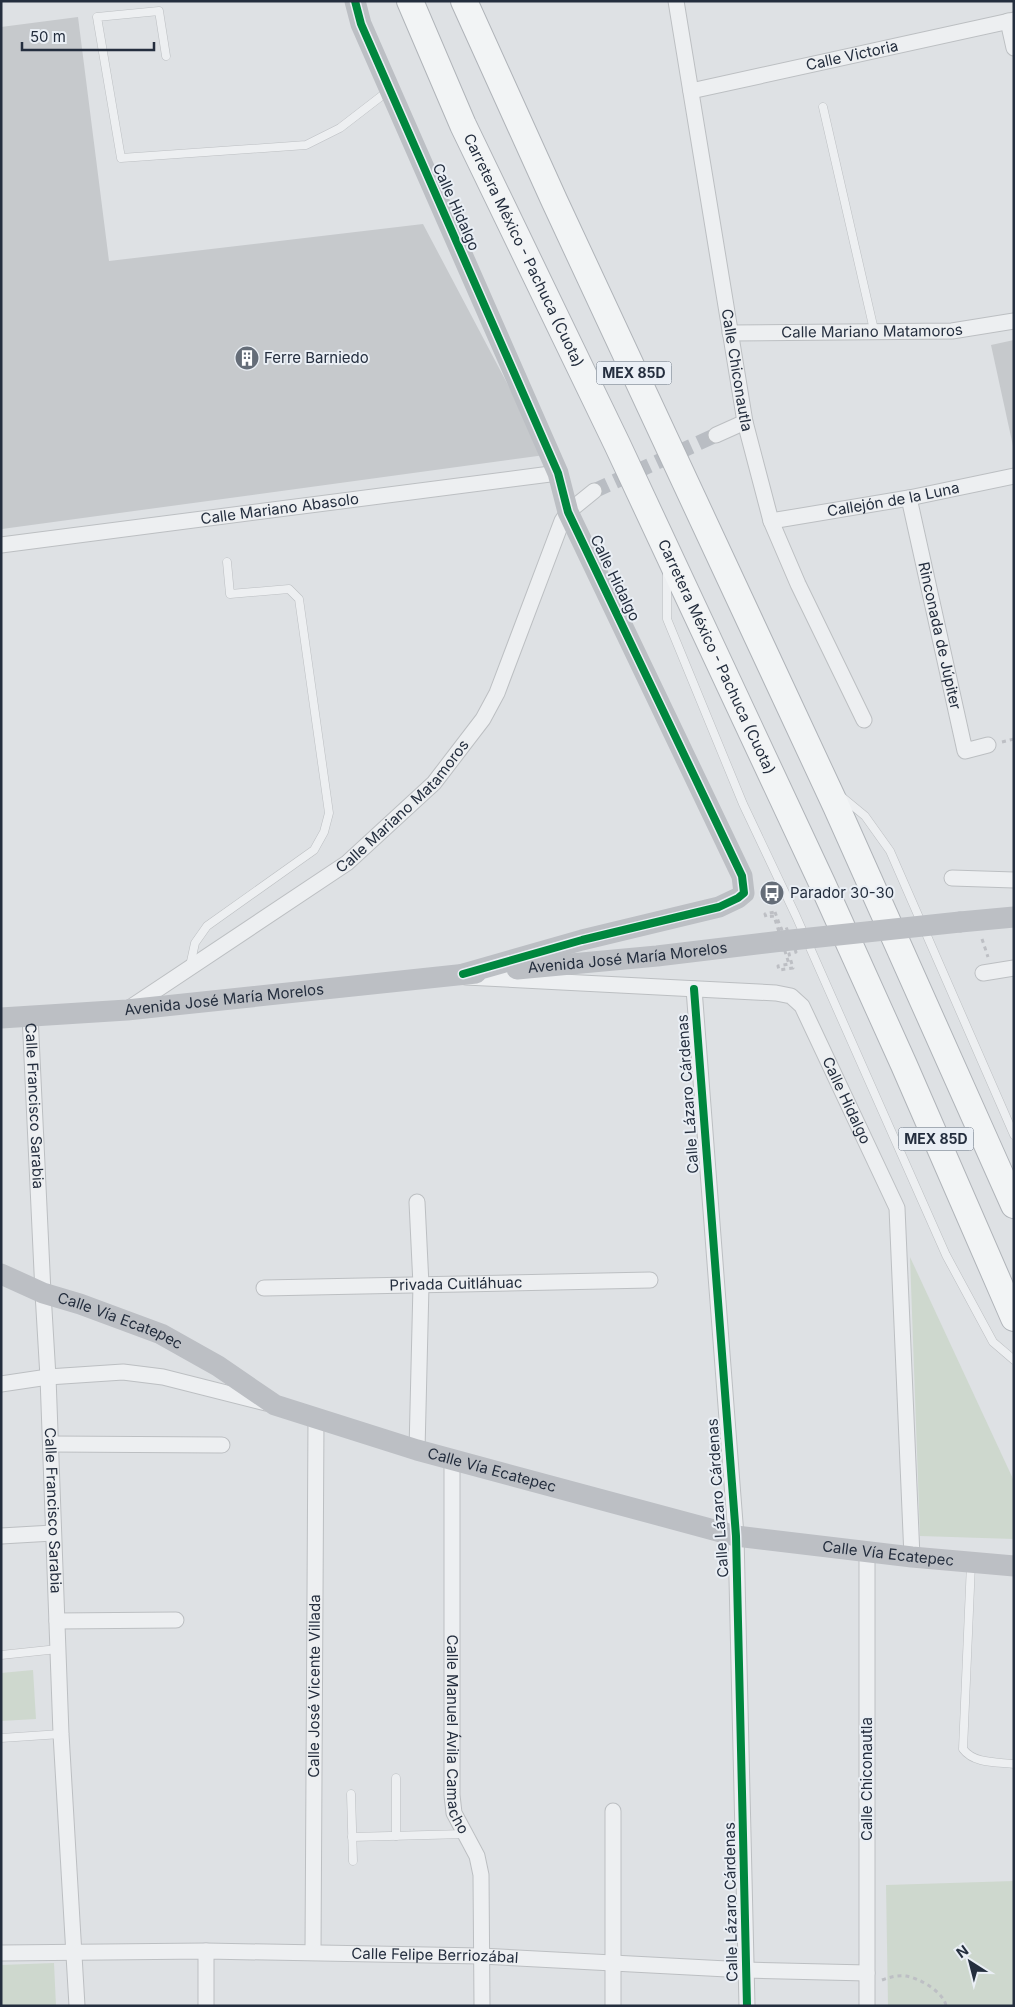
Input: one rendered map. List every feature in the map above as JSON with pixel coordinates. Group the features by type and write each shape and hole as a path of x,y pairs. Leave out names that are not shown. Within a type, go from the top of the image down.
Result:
{"highway":[{"name":"Carretera México - Pachuca (Cuota)","path":"410,1 463,125 617,444 822,883 904,1065 1014,1318"},
{"name":"MEX 85D","path":"464,1 574,245 825,783 1014,1205"}],"main road":[{"name":"Calle Hidalgo","path":"355,1 361,24 558,473 568,512 742,876 744,893 719,907 582,940 452,975"},
{"name":"Avenida José María Morelos","path":"1,1018 127,1010 452,975 657,956 1014,917"},
{"name":"Calle Vía Ecatepec","path":"1,1274 43,1293 80,1304 161,1334 218,1366 275,1405 418,1450 736,1536 867,1552 1014,1566"}],"street":[{"name":"Calle Chiconautla","path":"676,1 745,422 771,521 798,584 864,720"},
{"name":"Calle Victoria","path":"691,91 1011,21"},
{"path":"1011,21 1014,48"},
{"name":"Calle Mariano Matamoros","path":"730,333 874,330 952,331 1014,321"},
{"path":"716,435 745,422"},
{"name":"Calle Mariano Abasolo","path":"1,545 558,473"},
{"name":"Callejón de la Luna","path":"771,521 908,498 1014,476"},
{"path":"568,512 594,491"},
{"name":"Rinconada de Júpiter","path":"908,498 965,751 988,745"},
{"name":"Calle Mariano Matamoros","path":"127,1010 347,863 434,782 483,719 497,693 562,521 568,512"},
{"path":"952,878 1014,880"},
{"path":"987,972 1014,968"},
{"name":"Calle Hidalgo","path":"452,975 776,993 791,996 802,1006 897,1208 912,1556"},
{"name":"Calle Lázaro Cárdenas","path":"694,989 736,1536 747,2006"},
{"name":"Calle Francisco Sarabia","path":"30,1015 51,1444 62,1734 77,2006"},
{"path":"417,1202 421,1285 418,1450"},
{"name":"Privada Cuitláhuac","path":"264,1288 650,1280"},
{"path":"1,1384 48,1377 123,1372 163,1377 275,1405"},
{"name":"Calle José Vicente Villada","path":"312,1952 316,1419"},
{"path":"51,1444 222,1445"},
{"name":"Calle Manuel Ávila Camacho","path":"452,1459 452,1795 454,1813 477,1856 482,1875 482,2006"},
{"path":"1,1536 53,1534"},
{"name":"Calle Chiconautla","path":"867,1552 867,2006"},
{"path":"57,1620 176,1620"},
{"path":"613,1811 613,2006"},
{"name":"Calle Felipe Berriozábal","path":"1,1953 73,1951 312,1952 481,1956 746,1970 867,1973"},
{"path":"206,1951 206,2006"}],"lane":[{"path":"166,56 159,11 97,17 121,158 306,145 340,128 390,89"},
{"path":"823,107 874,330"},
{"path":"666,552 667,619 743,804 796,916 946,1255 993,1342 1014,1360"},
{"path":"190,969 195,943 207,926 314,850 324,832 329,813 299,599 289,589 230,594 227,562"},
{"path":"825,783 865,816 890,851 1014,1135"},
{"path":"971,1562 963,1749 968,1756 980,1760 1014,1764"},
{"path":"1,1655 58,1649"},
{"path":"1,1738 62,1734"},
{"path":"396,1778 396,1836"},
{"path":"351,1794 353,1861"},
{"path":"352,1837 465,1834"}],"path":[{"path":"774,916 766,917 765,914 776,912 793,968 779,970 778,966 789,964"},
{"path":"968,921 987,972"},
{"path":"867,1973 882,1980 898,1976 911,1977 941,1995 946,2001 946,2006"}],"shaded area":[{"path":"910,1257 1014,1481 1014,1539 920,1536"},
{"path":"33,1670 36,1719 1,1721 1,1673"},
{"path":"1014,1881 1014,2006 888,2006 886,1885"},
{"path":"54,1963 56,2006 1,2006 1,1965"}],"building":[{"name":"Ferre Barniedo","path":"78,17 109,261 423,224 545,455 2,529 1,27"},
{"path":"1014,340 1014,446 1013,446 991,345"}],"tunnel":[{"path":"594,491 716,435"}],"cycle path":[{"path":"355,1 361,24 558,473 568,512 742,876 744,893 719,907 582,940 463,974"},
{"path":"694,989 736,1536 747,2006"}],"place":[{"name":"Ferre Barniedo","path":"247,358"},
{"name":"Parador 30-30","path":"772,893"}]}
